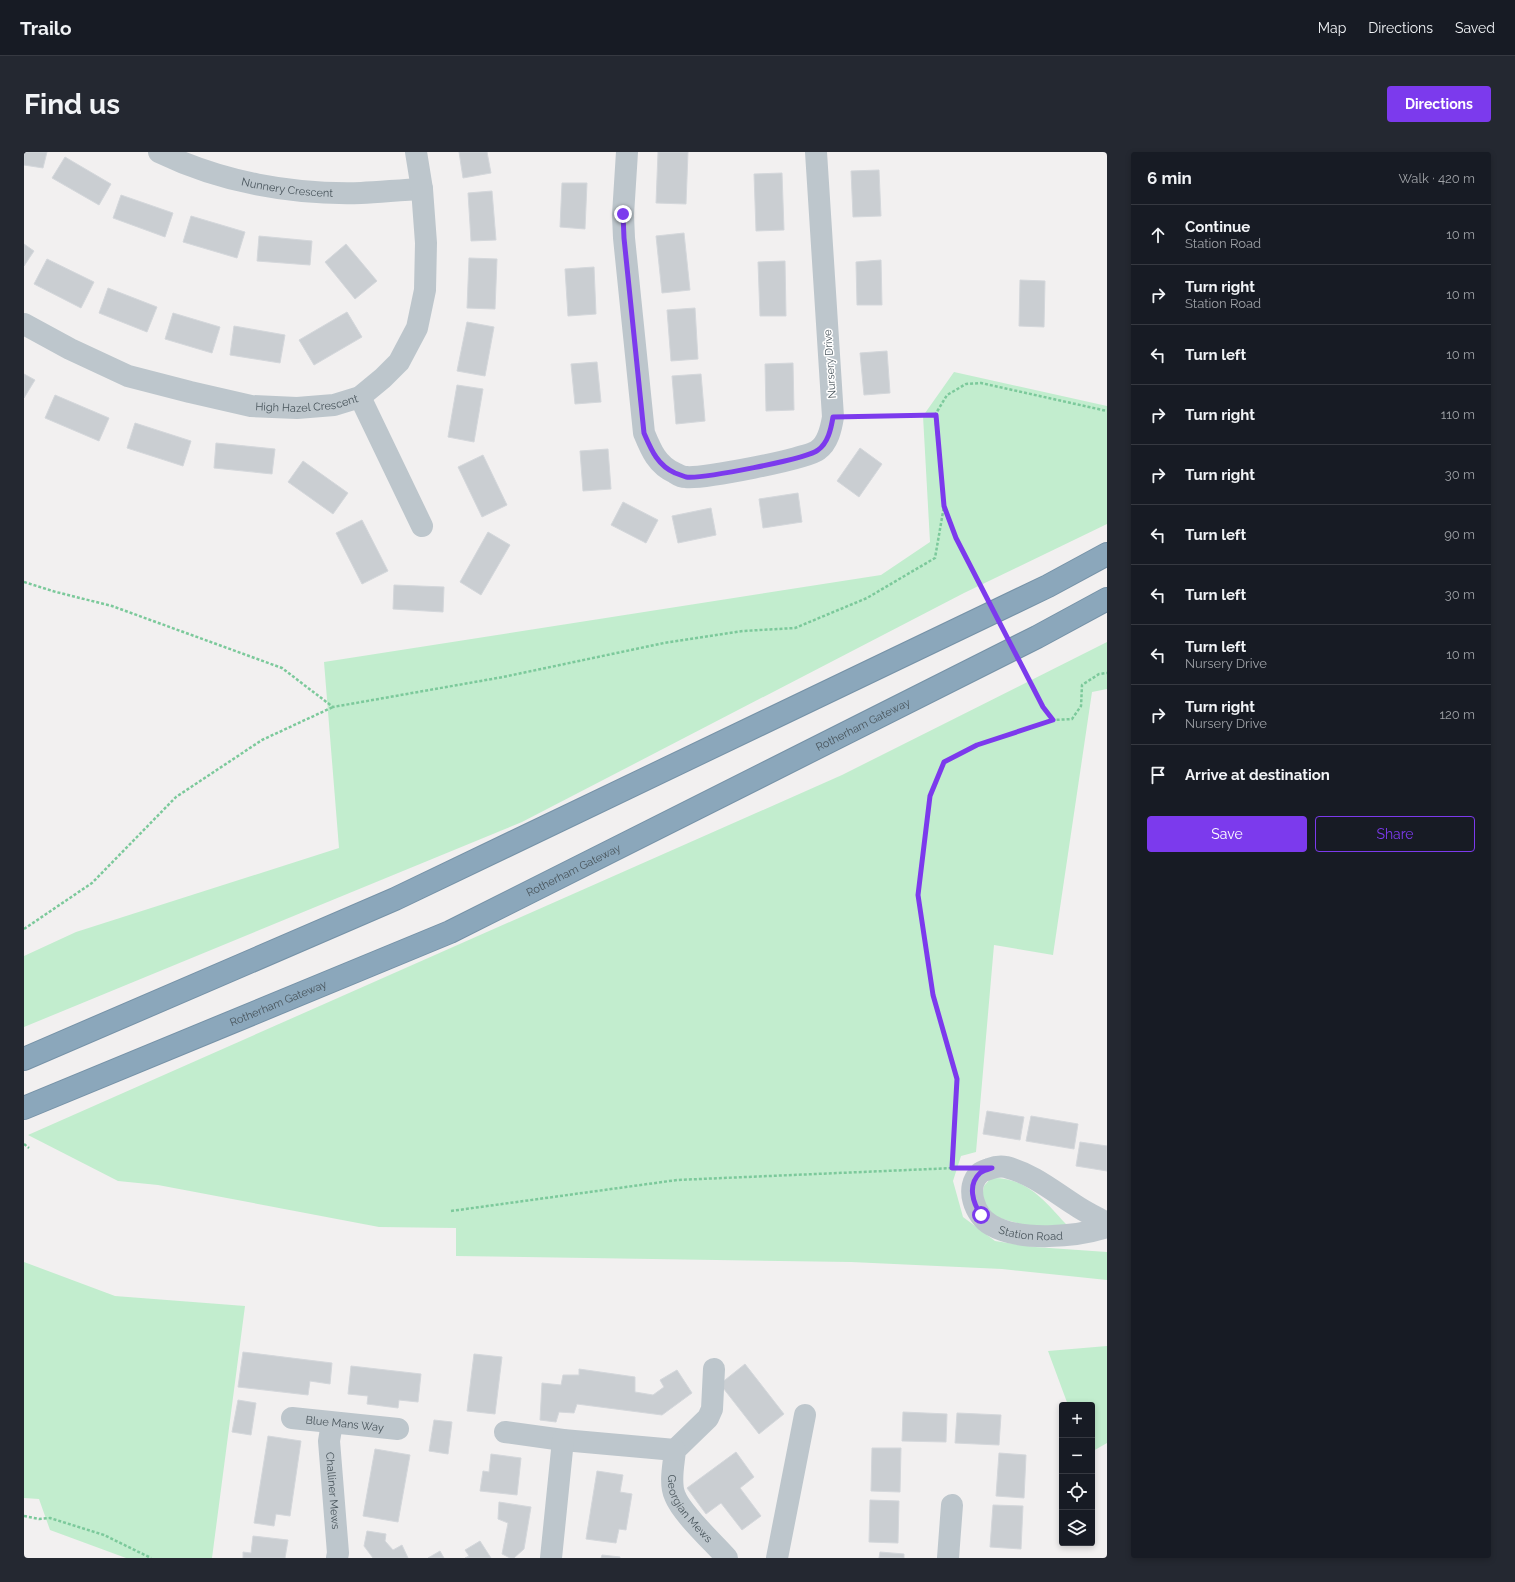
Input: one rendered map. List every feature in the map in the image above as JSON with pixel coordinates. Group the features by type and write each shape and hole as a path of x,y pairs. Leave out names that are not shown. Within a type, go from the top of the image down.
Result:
{"highway":[{"path":"25,1058 395,899 1041,589 1107,554"},
{"name":"Rotherham Gateway","path":"24,1108 450,932 1023,644 1107,599"}],"street":[{"name":"Nunnery Crescent","path":"158,152 178,161 235,180 304,191 360,193 422,188"},
{"name":"High Hazel Crescent","path":"24,324 70,349 128,376 251,406 297,408 334,405 360,397 383,378 399,362 417,328 425,290 426,243 422,188 416,152"},
{"name":"Nursery Drive","path":"627,152 623,214 624,238 644,433 652,452 660,464 674,473 686,477 758,466 806,456 818,450 825,444 833,417 816,152"},
{"path":"360,397 422,526"},
{"path":"992,1168 1004,1167 1024,1173 1044,1184 1076,1206 1107,1223"},
{"name":"Station Road","path":"992,1168 980,1173 974,1183 972,1194 975,1205 990,1225 1005,1231 1028,1236 1066,1236 1107,1228"},
{"path":"505,1432 562,1440 675,1450 708,1418 712,1409 714,1369"},
{"path":"776,1558 805,1415"},
{"name":"Blue Mans Way","path":"292,1418 398,1429"},
{"name":"Challiner Mews","path":"332,1423 329,1441 337,1558"},
{"path":"551,1558 562,1440"},
{"name":"Georgian Mews","path":"675,1450 673,1481 674,1496 686,1512 727,1558"},
{"path":"948,1558 952,1506"}],"path":[{"path":"24,929 92,883 176,797 262,740 333,707 503,677 664,643 743,631 795,628 867,598 935,558 944,506 936,415 947,395 966,384 981,383 1107,411"},
{"path":"833,417 936,415"},
{"path":"944,506 956,538 1043,707 1053,720"},
{"path":"24,582 56,592 112,606 282,668 333,707"},
{"path":"952,1168 957,1079 933,995 918,895 930,796 944,762 977,745 1053,720 1072,719 1081,706 1082,685 1099,674 1107,674"},
{"path":"24,1144 29,1148"},
{"path":"451,1211 677,1180 952,1168 992,1168"},
{"path":"24,1516 39,1519 50,1518 104,1535 150,1558"}],"green space":[{"path":"954,372 1107,406 1107,524 964,593 522,822 24,1027 24,956 76,932 339,848 324,662 881,575 930,542 923,416"},
{"path":"1107,642 1107,689 1092,692 1053,955 994,945 976,1152 961,1156 953,1181 963,1217 995,1241 1035,1247 1107,1252 1107,1280 1002,1269 851,1262 456,1256 456,1228 379,1227 158,1185 118,1181 28,1135 842,775"},
{"path":"991,1178 1004,1179 1026,1186 1043,1200 1068,1226 1042,1230 992,1216 981,1201 984,1186"},
{"path":"24,1262 115,1296 245,1306 212,1558 126,1558 50,1530 39,1499 24,1498"},
{"path":"1107,1346 1107,1443 1095,1450 1095,1402 1067,1402 1048,1351"}],"building":[{"path":"24,152 47,152 43,168 24,165"},
{"path":"459,152 487,152 491,173 463,178"},
{"path":"658,152 688,152 686,204 656,203"},
{"path":"65,157 111,184 99,205 52,178"},
{"path":"879,170 881,216 853,217 851,171"},
{"path":"782,173 784,230 756,231 754,174"},
{"path":"562,183 587,183 585,229 560,227"},
{"path":"492,191 496,240 471,241 468,193"},
{"path":"121,195 173,213 165,237 113,218"},
{"path":"191,216 245,232 237,258 183,242"},
{"path":"684,233 690,290 662,293 656,236"},
{"path":"259,236 312,241 310,265 257,261"},
{"path":"24,244 34,251 24,266"},
{"path":"346,244 377,281 355,299 325,262"},
{"path":"469,258 497,259 495,309 467,308"},
{"path":"47,259 94,282 81,308 34,284"},
{"path":"881,260 882,305 857,305 856,262"},
{"path":"785,261 786,316 760,316 758,262"},
{"path":"594,267 596,314 568,316 565,269"},
{"path":"1020,280 1045,281 1044,327 1019,326"},
{"path":"108,288 157,307 147,332 99,313"},
{"path":"695,308 698,359 671,361 667,310"},
{"path":"347,312 362,337 314,365 299,340"},
{"path":"173,313 220,327 212,353 165,339"},
{"path":"467,322 494,327 485,376 457,371"},
{"path":"234,326 285,335 280,363 230,355"},
{"path":"887,351 890,393 864,395 860,353"},
{"path":"597,362 601,402 575,404 571,364"},
{"path":"793,363 794,410 766,411 765,364"},
{"path":"24,374 35,380 24,398"},
{"path":"701,374 705,421 676,424 672,376"},
{"path":"457,385 483,389 474,442 448,437"},
{"path":"55,395 109,418 99,441 45,418"},
{"path":"135,423 191,441 183,466 127,448"},
{"path":"216,443 275,449 272,474 214,468"},
{"path":"860,448 882,464 859,497 837,481"},
{"path":"608,449 611,489 583,491 580,451"},
{"path":"483,455 507,505 482,517 458,467"},
{"path":"303,461 348,493 333,514 288,482"},
{"path":"798,493 802,522 763,528 759,499"},
{"path":"623,502 658,520 646,543 611,525"},
{"path":"711,508 716,535 678,543 672,516"},
{"path":"362,520 388,571 362,584 336,533"},
{"path":"488,532 510,545 481,595 460,582"},
{"path":"394,585 444,587 443,612 393,609"},
{"path":"987,1111 1024,1117 1020,1140 983,1134"},
{"path":"1031,1116 1078,1124 1074,1149 1026,1141"},
{"path":"1080,1142 1107,1146 1107,1171 1076,1166"},
{"path":"243,1352 332,1363 330,1384 310,1381 308,1395 238,1387"},
{"path":"474,1354 502,1357 495,1414 467,1411"},
{"path":"745,1364 784,1414 759,1434 720,1384"},
{"path":"351,1366 421,1374 418,1402 399,1400 398,1408 367,1404 368,1396 348,1394"},
{"path":"579,1369 635,1377 635,1392 653,1395 664,1387 660,1380 677,1370 692,1393 662,1415 577,1404 574,1413 559,1412 556,1422 540,1420 542,1383 561,1385 563,1375 579,1375"},
{"path":"238,1400 256,1403 251,1435 232,1432"},
{"path":"903,1412 947,1414 946,1442 902,1441"},
{"path":"957,1413 1001,1415 999,1445 955,1443"},
{"path":"434,1420 452,1422 448,1454 429,1451"},
{"path":"268,1436 301,1441 290,1516 276,1514 274,1526 254,1523"},
{"path":"872,1448 901,1448 900,1492 871,1491"},
{"path":"375,1449 410,1455 398,1522 363,1516"},
{"path":"736,1452 754,1477 740,1488 761,1516 742,1530 721,1503 706,1514 687,1488"},
{"path":"999,1453 1026,1455 1024,1498 996,1496"},
{"path":"491,1454 521,1458 517,1495 480,1491 483,1471 489,1472"},
{"path":"597,1471 623,1475 620,1492 632,1494 626,1530 619,1529 616,1543 586,1539"},
{"path":"870,1500 899,1501 898,1543 869,1542"},
{"path":"499,1502 531,1507 524,1549 514,1558 510,1558 502,1554 508,1523 498,1519"},
{"path":"993,1505 1023,1506 1021,1549 990,1547"},
{"path":"367,1531 386,1534 385,1541 393,1550 402,1545 408,1558 373,1558 364,1546"},
{"path":"253,1536 288,1540 285,1558 243,1558 243,1552 251,1553"},
{"path":"480,1541 491,1558 465,1558 469,1556 465,1550"},
{"path":"440,1551 444,1558 428,1558"},
{"path":"880,1552 904,1554 904,1558 879,1558"},
{"path":"602,1555 620,1557 620,1558 601,1558"}],"route":[{"path":"623,214 624,238 644,433 652,452 660,464 674,473 686,477 765,465 806,456 818,450 825,444 833,417 936,415 944,506 956,538 1043,707 1053,720 977,745 944,762 930,796 918,895 933,995 957,1079 952,1168 992,1168 980,1173 974,1183 972,1194 975,1205 981,1215"}]}
